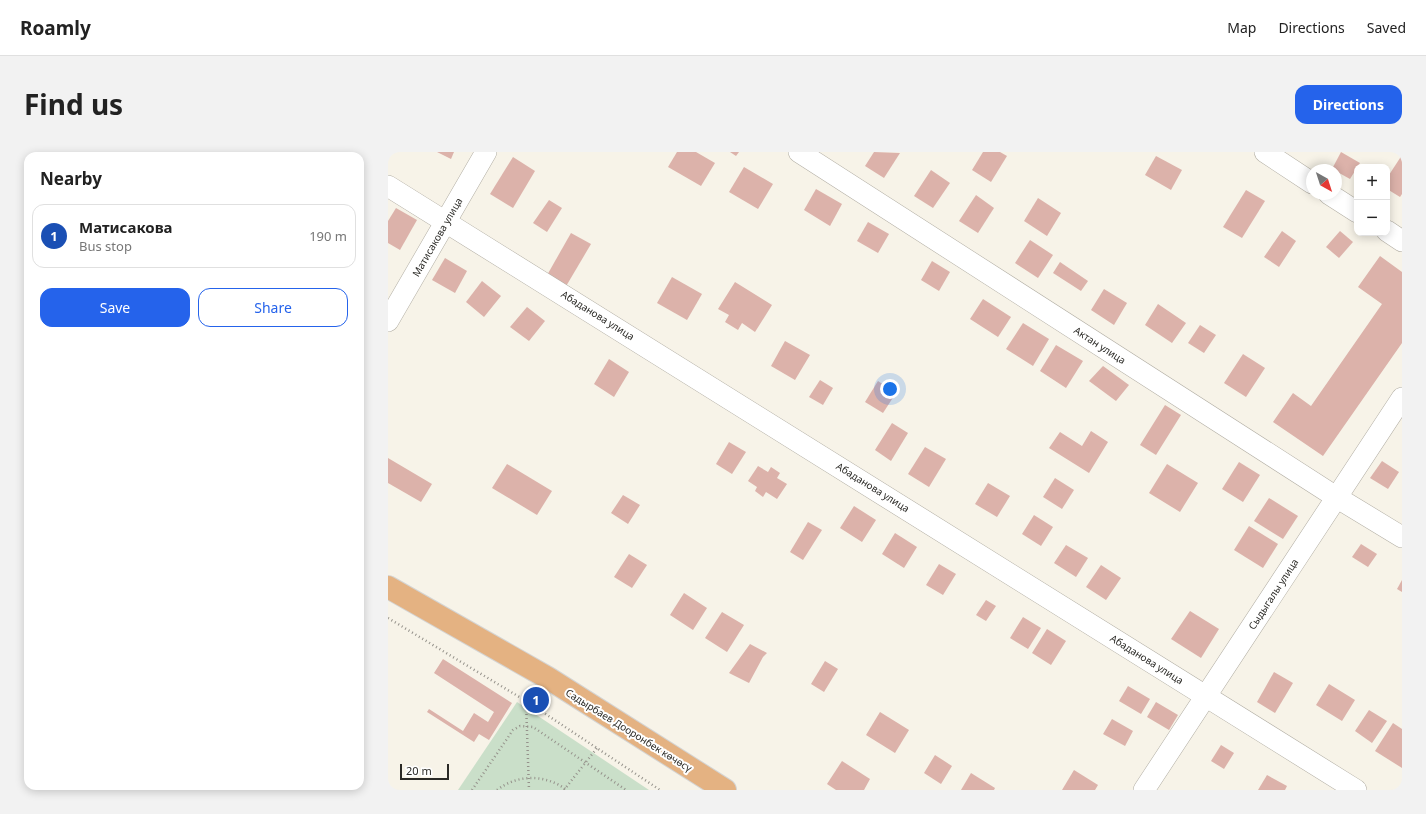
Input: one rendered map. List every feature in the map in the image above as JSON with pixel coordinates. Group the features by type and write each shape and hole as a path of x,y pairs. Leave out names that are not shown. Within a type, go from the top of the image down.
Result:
{"main road":[{"name":"Садырбаев Дооронбек көчөсү","path":"388,587 548,678 725,790"}],"street":[{"name":"Матисакова улица","path":"388,321 486,152"},
{"name":"Актан улица","path":"799,152 1402,538"},
{"path":"1265,152 1306,179"},
{"name":"Абаданова улица","path":"388,186 447,221 1356,790"},
{"path":"1338,200 1354,210"},
{"path":"1390,233 1402,241"},
{"name":"Сыдыгалы улица","path":"1144,790 1402,398"}],"path":[{"path":"388,618 526,701 660,790"},
{"path":"526,701 530,790"},
{"path":"472,790 512,730 520,726 533,727 626,790"},
{"path":"496,790 508,783 529,778 550,781 565,790 597,748"}],"green space":[{"path":"517,702 649,790 458,790"}],"building":[{"path":"437,152 454,152 451,159"},
{"path":"677,152 696,152 715,163 701,186 668,167"},
{"path":"730,152 739,152 736,156"},
{"path":"874,152 900,153 884,178 865,166"},
{"path":"983,152 1000,152 1007,156 991,182 972,170"},
{"path":"1341,152 1360,163 1354,164 1354,173 1350,179 1342,175 1342,164 1335,164"},
{"path":"1402,155 1402,194 1400,197 1390,191 1390,173"},
{"path":"1156,156 1182,170 1171,190 1145,175"},
{"path":"513,157 535,171 513,208 490,194"},
{"path":"744,167 773,184 758,209 729,192"},
{"path":"931,170 950,183 933,208 914,196"},
{"path":"816,189 842,204 830,226 804,210"},
{"path":"1246,190 1265,201 1242,238 1223,227"},
{"path":"976,195 994,208 978,233 959,221"},
{"path":"1038,198 1061,213 1047,236 1024,221"},
{"path":"549,200 562,208 547,232 533,223"},
{"path":"396,208 417,220 400,250 388,243 388,221"},
{"path":"868,222 889,234 878,253 857,241"},
{"path":"1282,231 1296,241 1279,267 1264,257"},
{"path":"1340,231 1353,242 1339,258 1326,247"},
{"path":"571,233 591,244 565,288 546,277"},
{"path":"1030,240 1053,255 1038,278 1015,263"},
{"path":"1380,256 1402,272 1402,343 1323,456 1273,422 1293,393 1311,406 1382,304 1358,287"},
{"path":"445,258 467,271 455,293 432,280"},
{"path":"932,261 950,272 939,291 921,280"},
{"path":"1060,262 1088,281 1081,291 1053,273"},
{"path":"672,277 702,294 687,320 657,303"},
{"path":"482,281 501,296 484,317 466,302"},
{"path":"735,282 772,305 755,332 742,323 738,330 725,322 729,315 718,309"},
{"path":"1104,289 1127,303 1114,325 1091,310"},
{"path":"983,299 1011,317 998,337 970,319"},
{"path":"1158,304 1186,323 1172,343 1145,325"},
{"path":"527,307 545,321 529,341 510,327"},
{"path":"1023,323 1049,339 1033,366 1006,349"},
{"path":"1200,325 1216,335 1204,353 1188,343"},
{"path":"785,341 810,355 795,380 771,366"},
{"path":"1056,345 1083,361 1066,388 1040,371"},
{"path":"1243,354 1265,368 1246,397 1224,383"},
{"path":"609,359 629,372 614,397 594,384"},
{"path":"1103,366 1129,385 1116,401 1089,381"},
{"path":"820,380 833,388 823,405 809,397"},
{"path":"878,381 896,393 883,413 865,402"},
{"path":"1165,405 1181,415 1156,455 1140,445"},
{"path":"892,423 908,433 891,461 875,450"},
{"path":"1091,431 1108,442 1089,473 1049,448 1060,432 1082,446"},
{"path":"729,442 746,452 732,474 716,464"},
{"path":"925,447 946,459 929,487 908,474"},
{"path":"388,458 432,484 421,502 388,483"},
{"path":"1382,461 1399,472 1388,489 1370,478"},
{"path":"1239,462 1260,475 1243,502 1222,489"},
{"path":"507,464 552,491 537,515 492,488"},
{"path":"1167,464 1198,483 1180,512 1149,493"},
{"path":"758,466 768,472 771,467 780,473 777,478 787,484 777,499 766,492 763,497 755,491 757,487 748,481"},
{"path":"1055,478 1074,490 1062,509 1043,497"},
{"path":"988,483 1010,496 997,517 975,504"},
{"path":"623,495 640,505 628,524 611,513"},
{"path":"1269,498 1298,516 1283,539 1254,521"},
{"path":"854,506 876,520 862,542 840,528"},
{"path":"1034,515 1053,527 1041,546 1022,534"},
{"path":"808,522 822,530 803,560 790,552"},
{"path":"1249,526 1278,544 1263,568 1234,550"},
{"path":"895,533 917,547 904,568 882,554"},
{"path":"1361,544 1377,554 1368,567 1352,557"},
{"path":"1066,545 1088,558 1076,577 1054,563"},
{"path":"629,554 647,565 632,588 614,577"},
{"path":"939,564 956,574 943,595 926,585"},
{"path":"1101,565 1121,578 1106,600 1086,587"},
{"path":"1402,580 1402,592 1397,589"},
{"path":"684,593 707,608 693,630 670,615"},
{"path":"986,600 996,606 986,621 976,615"},
{"path":"1190,611 1219,629 1201,658 1171,639"},
{"path":"722,612 744,625 727,652 705,638"},
{"path":"1023,617 1041,628 1028,649 1010,638"},
{"path":"1047,629 1066,641 1051,665 1032,653"},
{"path":"750,644 767,653 763,657 749,683 729,673"},
{"path":"443,659 512,703 489,740 479,734 474,742 427,712 429,709 463,731 474,713 488,722 494,712 434,673"},
{"path":"825,661 838,669 824,692 811,684"},
{"path":"1274,672 1293,683 1275,713 1257,702"},
{"path":"1329,684 1355,700 1342,721 1316,705"},
{"path":"1128,686 1150,699 1141,714 1119,701"},
{"path":"1156,702 1178,715 1169,730 1147,717"},
{"path":"1369,710 1387,721 1372,743 1355,731"},
{"path":"880,712 909,730 895,753 866,735"},
{"path":"1112,719 1133,731 1125,746 1103,734"},
{"path":"1393,723 1402,729 1402,768 1375,751"},
{"path":"1221,745 1234,753 1224,769 1211,761"},
{"path":"935,755 952,766 941,784 924,773"},
{"path":"842,761 870,779 864,790 836,790 827,784"},
{"path":"1074,770 1098,785 1095,790 1062,790"},
{"path":"971,773 995,788 994,790 961,790"},
{"path":"1267,775 1287,786 1285,790 1258,790"}],"place":[{"name":"Матисакова","path":"536,700"}]}
